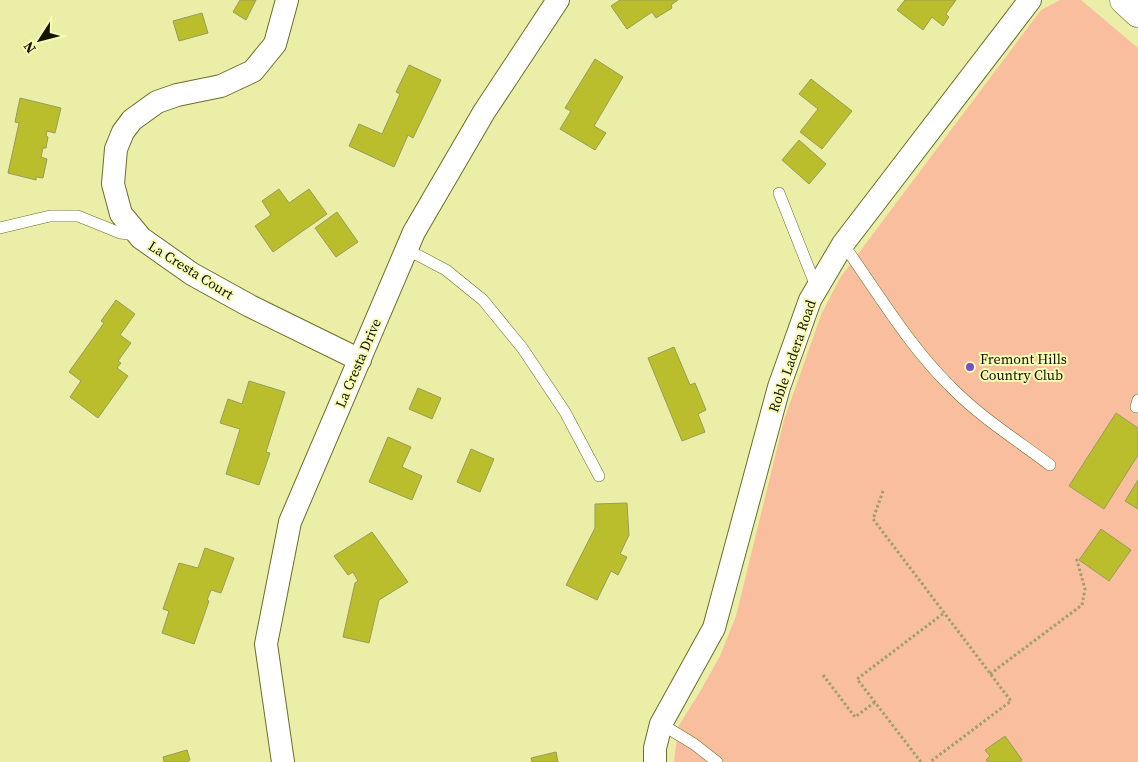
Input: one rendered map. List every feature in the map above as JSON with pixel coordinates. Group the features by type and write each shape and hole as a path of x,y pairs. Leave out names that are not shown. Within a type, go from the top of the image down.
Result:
{"street":[{"name":"La Cresta Drive","path":"283,762 266,644 290,522 414,232 484,112 558,0"},
{"name":"Roble Ladera Road","path":"655,762 655,748 661,724 714,628 779,387 810,300 843,244 1030,0"},
{"path":"1124,0 1138,13"},
{"name":"La Cresta Court","path":"284,2 275,44 253,71 221,86 176,95 157,102 132,120 123,132 116,149 113,184 121,214 137,235 192,274 250,306 360,360"}],"lane":[{"path":"778,193 817,289"},
{"path":"0,228 50,216 78,216 120,233 137,235"},
{"path":"843,244 919,352 951,387 972,407 1050,465"},
{"path":"406,249 446,270 483,300 523,349 565,412 599,476"},
{"path":"661,724 694,744 717,762"}],"path":[{"path":"883,491 873,519 1011,701 930,762"},
{"path":"990,674 1082,605 1085,590 1076,557"},
{"path":"921,762 858,679 944,613"},
{"path":"823,675 855,717 875,702"}],"shaded area":[{"name":"Fremont Hills Country Club","path":"1060,0 1081,0 1138,48 1138,762 674,762 678,727 720,656 736,616 784,420 821,315 840,278 1041,10"}],"building":[{"path":"240,0 256,0 246,20 233,12"},
{"path":"620,0 678,0 671,5 672,8 656,18 652,12 627,29 611,6"},
{"path":"905,0 956,0 946,14 949,17 943,26 932,17 923,30 897,10"},
{"path":"202,13 208,33 179,41 173,21"},
{"path":"595,59 623,77 594,126 606,133 595,150 560,129 571,111 565,108"},
{"path":"409,65 441,80 413,138 408,135 394,167 349,146 359,124 382,134 400,94 396,92"},
{"path":"811,79 852,111 822,149 800,132 818,109 799,94"},
{"path":"20,98 61,108 55,133 47,131 46,148 43,148 41,157 47,159 43,178 36,177 36,180 8,173 19,123 15,122"},
{"path":"799,140 826,164 809,184 782,160"},
{"path":"279,189 289,203 309,189 327,214 273,252 255,226 271,215 262,201"},
{"path":"337,212 358,242 336,257 315,228"},
{"path":"116,300 135,314 120,335 131,343 118,361 121,363 117,368 128,376 98,418 70,397 81,381 69,372 104,323 101,321"},
{"path":"674,347 690,385 695,383 706,410 698,414 705,432 682,441 648,358"},
{"path":"249,381 285,392 266,452 270,453 259,485 226,474 240,429 220,423 228,399 242,404"},
{"path":"418,388 441,398 432,419 409,409"},
{"path":"1116,413 1138,428 1138,455 1104,509 1069,486"},
{"path":"388,437 411,447 402,467 422,476 412,500 369,482"},
{"path":"471,449 494,459 480,492 457,482"},
{"path":"1138,480 1138,509 1125,501"},
{"path":"627,503 629,535 620,554 627,557 618,575 611,571 597,600 566,585 595,528 595,504"},
{"path":"1101,529 1131,550 1109,581 1079,560"},
{"path":"372,532 408,582 379,600 369,643 343,637 355,583 358,581 353,572 348,575 334,556"},
{"path":"205,548 234,558 221,593 211,590 194,644 162,633 169,611 163,609 179,563 198,568"},
{"path":"1005,736 1022,760 1020,762 988,762 986,760 990,756 985,750"},
{"path":"187,750 190,760 187,762 164,762 163,757"},
{"path":"556,752 558,762 532,762 531,758"}],"place":[{"name":"Fremont Hills Country Club","path":"970,367"}]}
